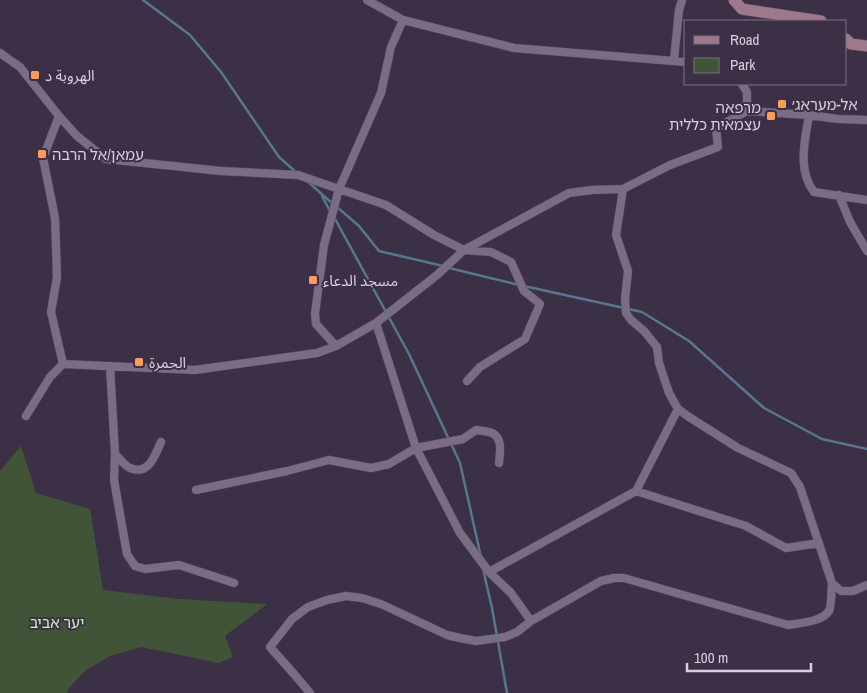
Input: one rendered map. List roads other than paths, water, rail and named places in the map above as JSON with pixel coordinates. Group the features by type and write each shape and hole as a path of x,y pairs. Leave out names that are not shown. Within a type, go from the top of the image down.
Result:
{"street":[{"path":"367,0 403,20 514,48 684,62"},
{"path":"674,60 679,10 682,0"},
{"path":"734,0 742,9 814,20"},
{"path":"336,346 316,324 315,314 324,245 339,189 381,92 391,46 403,20"},
{"path":"847,40 851,44 867,46"},
{"path":"0,53 20,67 77,136 106,159 221,171 298,175 386,205 434,235 464,250 491,252 511,262 524,291 540,304 525,340 480,367 467,381"},
{"path":"743,85 747,92 747,111"},
{"path":"26,416 50,377 63,364 195,370 317,353 336,346 376,323 437,275 464,250 569,193 623,189 670,165 718,147 716,128 747,111 867,120"},
{"path":"809,115 803,164 809,186 814,192 867,200"},
{"path":"59,116 44,158 55,218 57,277 51,312 63,364"},
{"path":"310,693 270,647 292,619 308,607 346,596 362,598 381,604 447,635 476,641 506,637 517,632 531,621 602,581 614,578 624,578 788,625 810,622 822,617 829,610 832,583 800,487 791,473 738,448 678,409 659,363 657,347 644,331 631,320 626,312 625,299 628,271 616,235 623,189"},
{"path":"839,195 850,222 867,251"},
{"path":"376,323 416,448 460,533 490,572 511,593 531,621"},
{"path":"110,366 115,454 114,480 127,554 135,566 145,569 179,565 234,583"},
{"path":"490,572 636,492 678,409"},
{"path":"196,490 329,460 371,468 389,464 416,448 463,438 476,430 493,433 498,440 500,448 499,463"},
{"path":"115,454 130,468 142,469 149,466 161,442"},
{"path":"636,492 746,526 786,548 819,543"},
{"path":"832,583 841,591 853,591 867,585"}],"waterway":[{"path":"143,0 190,35 221,72 279,157 297,173"},
{"path":"307,181 333,204"},
{"path":"322,196 331,213"},
{"path":"337,207 359,226 379,251 443,266"},
{"path":"334,217 409,354 460,463 481,557"},
{"path":"449,268 519,285"},
{"path":"524,286 642,312 689,341 764,408 822,439 867,449"},
{"path":"483,569 507,693"}],"place":[{"name":"الهروبة د","path":"35,75"},
{"name":"אל-מעראג׳","path":"782,104"},
{"name":"מרפאה עצמאית כללית","path":"771,116"},
{"name":"עמאן/אל הרבה","path":"42,154"},
{"name":"مسجد الدعاء","path":"313,280"},
{"name":"الحمرة","path":"139,362"}],"park label":[{"name":"יער אביב","path":"57,622"}]}
